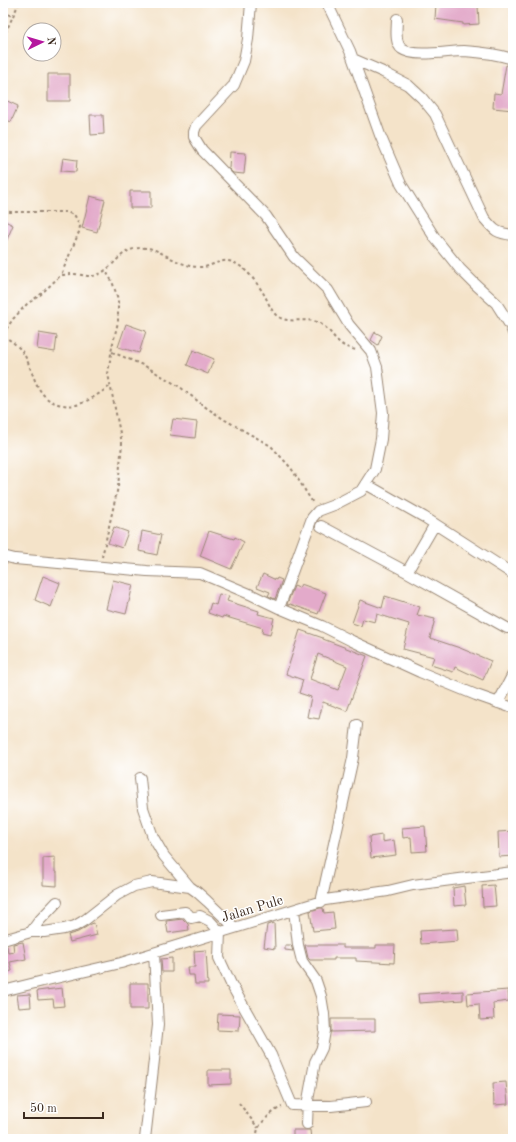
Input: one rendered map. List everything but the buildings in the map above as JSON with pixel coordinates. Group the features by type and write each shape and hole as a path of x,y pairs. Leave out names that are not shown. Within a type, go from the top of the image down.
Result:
{"street":[{"path":"251,3 248,39 244,61 234,85 196,126 194,137 202,150 266,216 294,257 328,290 349,325 371,351 377,367 383,413 381,439 375,469 361,491 334,505 318,511 312,518 279,608"},
{"path":"327,3 353,59 380,135 401,184 435,238 460,269 496,303 510,325 513,333"},
{"path":"397,20 397,42 401,49 418,53 463,51 486,53 513,59"},
{"path":"353,59 408,85 422,98 435,114 484,218 494,229 499,232 513,235"},
{"path":"371,487 435,524 513,574"},
{"path":"407,572 435,524"},
{"path":"321,526 507,628"},
{"path":"3,556 14,559 147,571 200,573 322,626 420,672 513,708"},
{"path":"498,703 513,674"},
{"path":"321,902 353,758 357,725"},
{"path":"140,778 143,808 153,836 164,856 190,887 207,901 234,928"},
{"name":"Jalan Pule","path":"3,991 121,963 321,902 413,886 513,872"},
{"path":"3,940 31,932 64,929 75,926 117,895 134,886 152,882 190,887"},
{"path":"31,932 57,902"},
{"path":"294,910 298,945 302,961 316,981 321,996 324,1014 325,1031 322,1048 315,1062 308,1100 307,1124"},
{"path":"161,915 185,912 191,918 200,916 210,921 220,932 219,958 231,984 271,1055 292,1104 331,1106 366,1102"},
{"path":"145,1139 158,1025 154,953"}],"path":[{"path":"3,38 19,3"},
{"path":"3,11 13,17"},
{"path":"3,211 67,212 75,216 80,226 79,232 61,275 40,295 27,304 13,319 3,335 17,345 25,356 36,384 45,397 57,404 71,406 83,403 110,386"},
{"path":"61,275 96,275 105,270 121,255 129,250 139,248 153,249 193,267 202,267 223,260 234,263 248,273 259,285 276,315 286,320 308,320 316,322 323,326 342,346 349,349 371,351"},
{"path":"99,566 118,487 122,443 108,374 118,322 118,299 112,281 105,270"},
{"path":"112,352 145,366 180,387 204,406 271,446 292,468 318,511"},
{"path":"239,1102 258,1128"},
{"path":"256,1139 258,1128 266,1119 279,1108 292,1104"}]}
